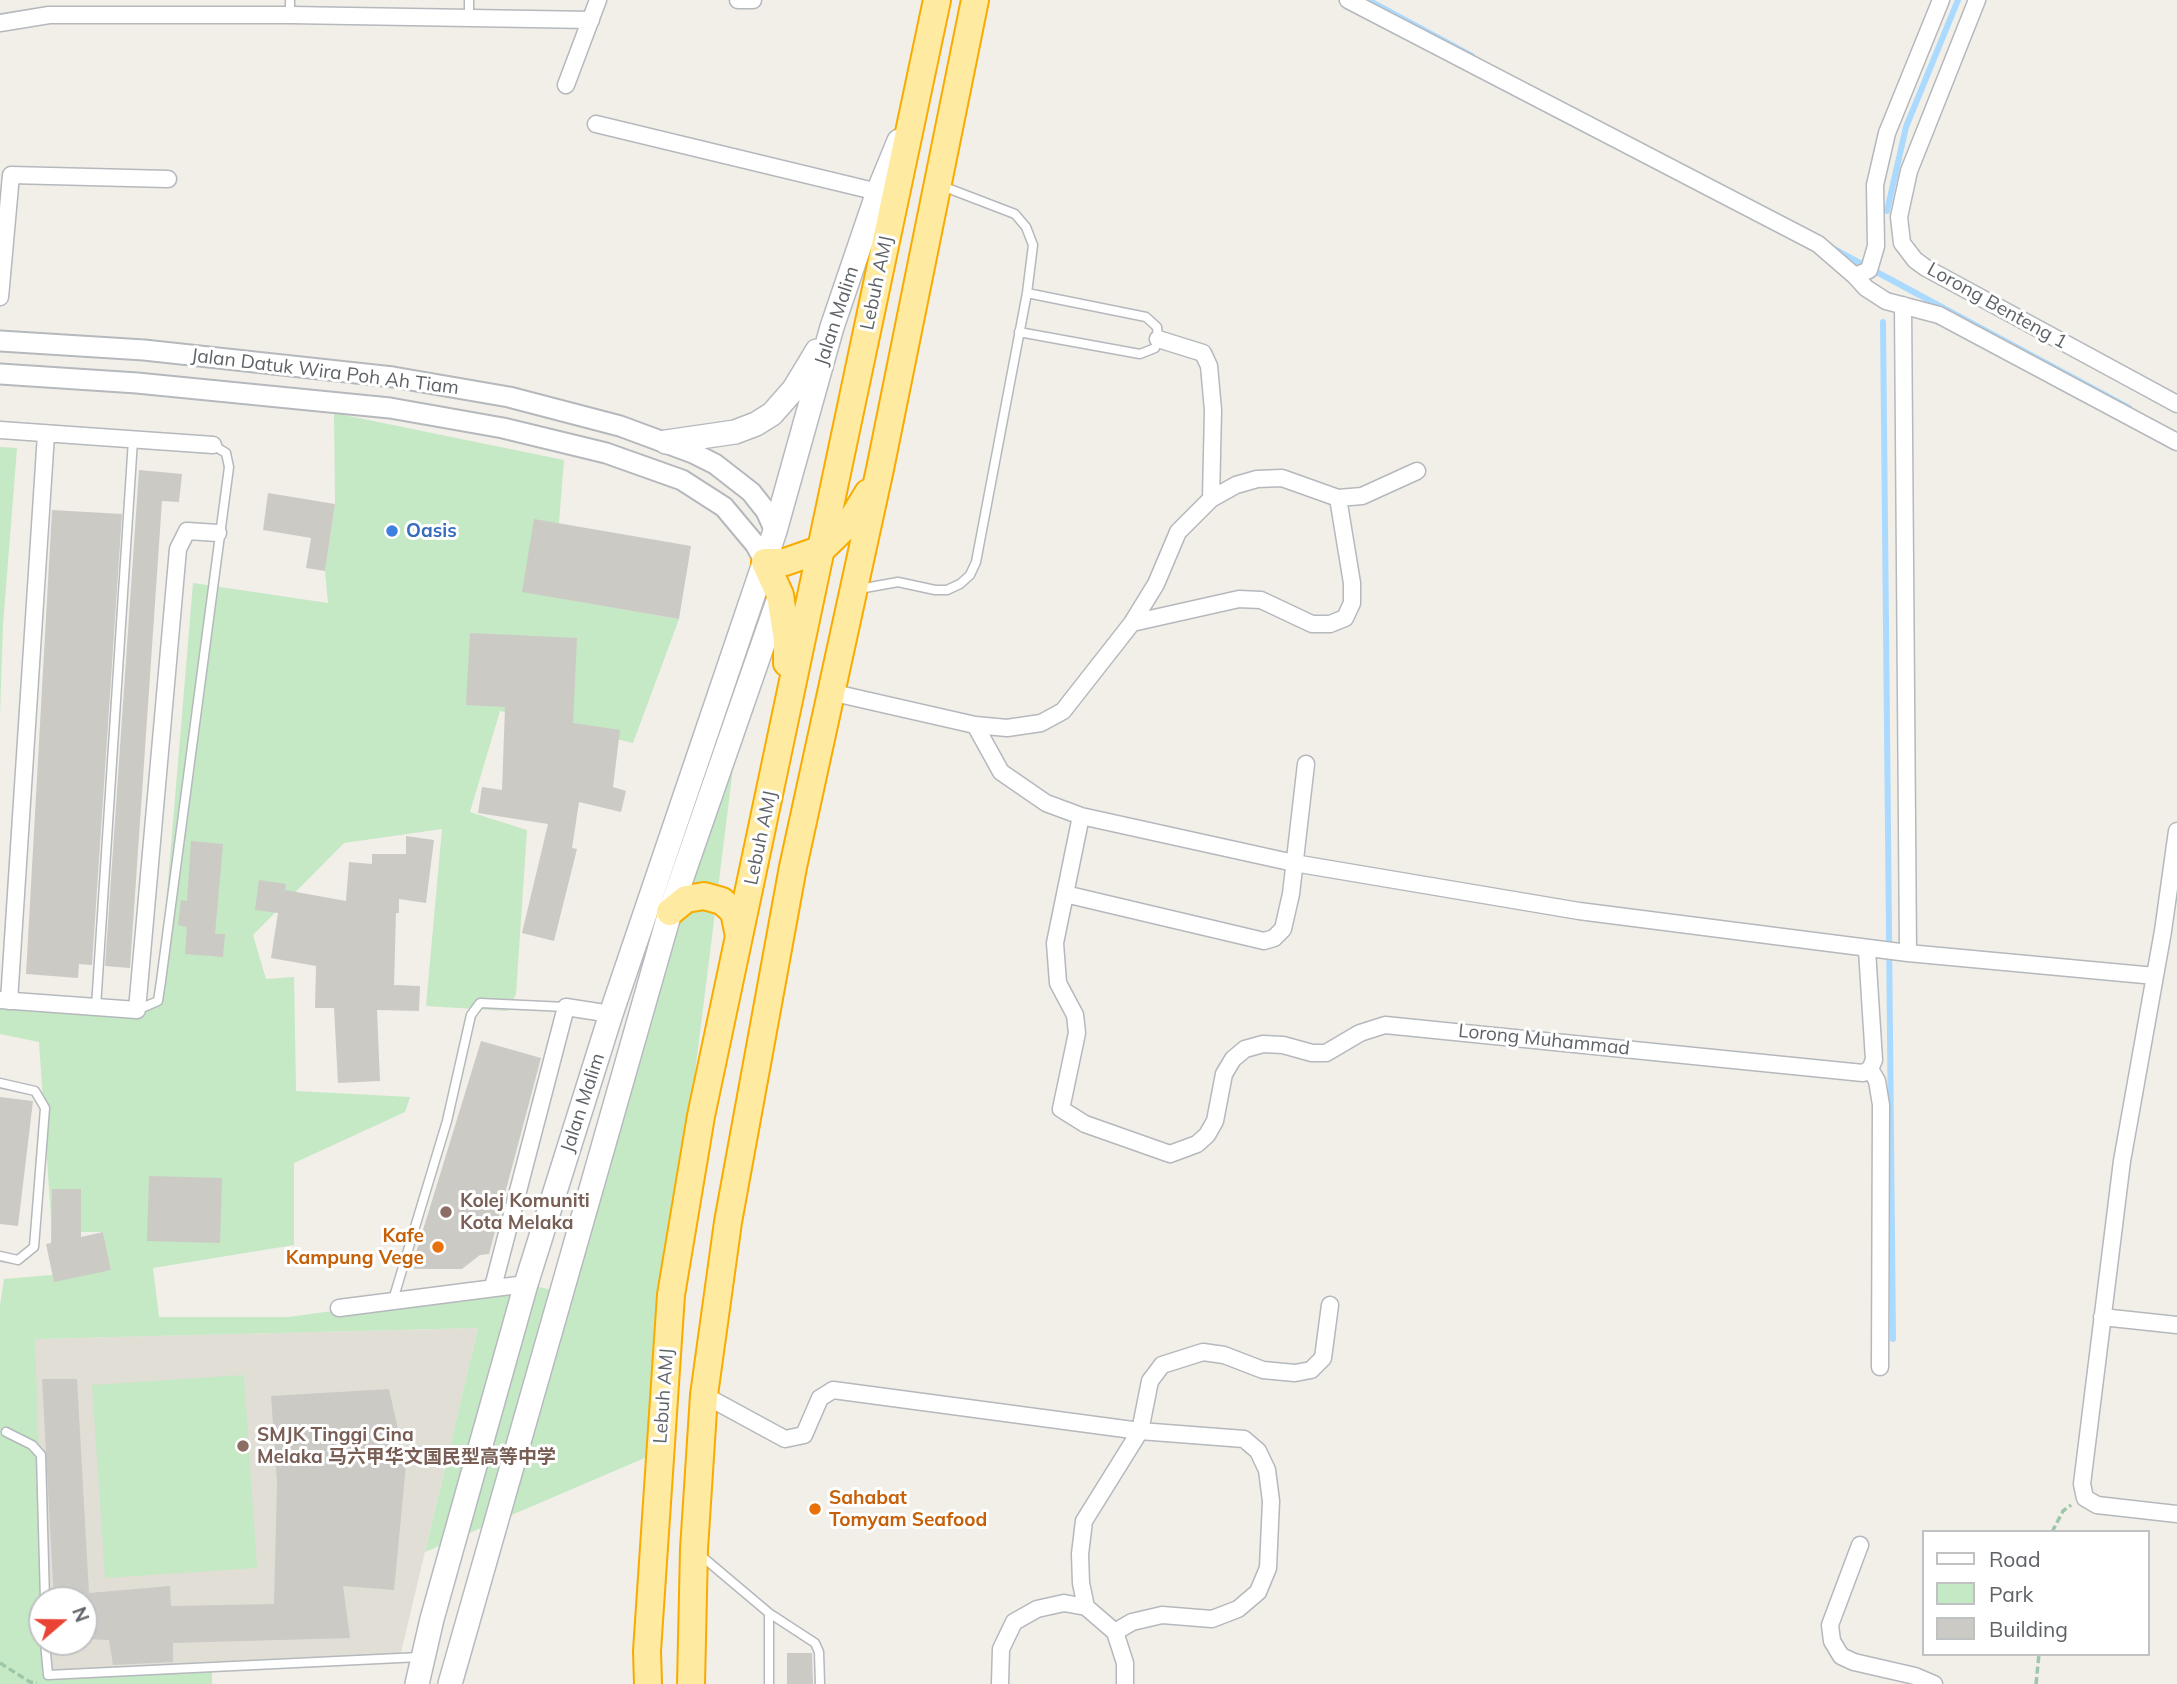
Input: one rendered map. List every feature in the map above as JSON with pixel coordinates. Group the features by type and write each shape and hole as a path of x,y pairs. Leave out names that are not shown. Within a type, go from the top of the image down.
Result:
{"highway":[{"name":"Lebuh AMJ","path":"648,1684 647,1651 671,1295 701,1116 937,0"},
{"name":"Lebuh AMJ","path":"691,1684 694,1549 704,1395 728,1222 756,1056 830,692 939,185 975,0"},
{"path":"771,785 787,663 787,640 775,562 822,549 857,513 880,469"},
{"path":"670,912 686,899 704,896 722,901 734,912 740,927 739,945"}],"main road":[{"name":"Jalan Malim","path":"775,531 832,327 878,192 914,106"},
{"path":"666,442 735,432 764,419 794,389 832,327"},
{"path":"775,531 775,562"},
{"name":"Jalan Malim","path":"417,1684 526,1284 611,1014 775,562"},
{"name":"Jalan Malim","path":"450,1684 670,912 780,596"}],"street":[{"path":"566,85 598,0"},
{"path":"738,0 752,0"},
{"path":"1348,0 1818,244 1862,273"},
{"path":"1941,0 1880,157 1875,185 1876,238 1862,273 1866,288 1886,300 1939,315 2177,442"},
{"path":"1876,238 1898,230 1909,171 1977,0"},
{"path":"0,23 49,8 289,8 469,18 590,20"},
{"path":"596,124 878,192"},
{"path":"0,297 11,175 168,180"},
{"name":"Lorong Benteng 1","path":"1898,230 1907,252 1926,268 2177,404"},
{"path":"1903,305 1903,953"},
{"path":"1158,339 1203,353 1209,366 1213,410 1211,499"},
{"name":"Jalan Datuk Wira Poh Ah Tiam","path":"0,341 144,350 393,377 509,397 620,426 666,442 715,464 734,478 766,511 775,531"},
{"name":"Jalan Datuk Wira Poh Ah Tiam","path":"0,373 137,383 390,408 502,428 580,447 682,480 705,492 775,562"},
{"path":"0,430 213,445"},
{"path":"46,433 4,1000 137,1010 178,550 187,531 218,533"},
{"path":"830,692 975,725 1007,728 1041,723 1063,710 1132,624 1156,584 1178,532 1211,499 1236,485 1257,479 1282,478 1338,498 1362,496 1417,471"},
{"path":"1132,624 1239,599 1261,600 1312,624 1330,624 1345,618 1352,603 1352,583 1338,498"},
{"path":"975,725 1001,772 1045,803 1081,816 1294,863 1579,911 1871,951 2155,976"},
{"path":"1081,816 1065,894 1264,941 1274,938 1283,929 1306,764"},
{"path":"2177,831 2155,976 2122,1161 2082,1484 2085,1498 2096,1505 2177,1514"},
{"name":"Lorong Muhammad","path":"1065,894 1054,961 1058,983 1075,1015 1077,1033 1061,1109 1085,1124 1170,1154 1197,1144 1207,1135 1215,1121 1224,1074 1233,1059 1245,1049 1262,1044 1283,1045 1312,1053 1326,1053 1360,1033 1385,1025 1863,1073 1870,1069"},
{"path":"1871,951 1874,1060 1870,1069 1877,1082 1881,1105 1880,1367"},
{"path":"493,1287 566,1007 611,1014"},
{"path":"339,1308 526,1284"},
{"path":"1086,1607 1081,1583 1084,1521 1140,1431 1150,1381 1162,1365 1203,1352 1224,1355 1263,1370 1295,1373 1311,1370 1323,1357 1330,1305"},
{"path":"2102,1317 2177,1325"},
{"path":"704,1395 785,1439 804,1435 820,1398 833,1390 1140,1431 1244,1439 1258,1451 1266,1470 1271,1501 1268,1568 1258,1592 1238,1609 1212,1619 1162,1615 1132,1622 1115,1632"},
{"path":"1860,1545 1830,1625 1832,1641 1841,1656 1854,1662 1914,1676 1934,1684"},
{"path":"1000,1684 1001,1648 1014,1622 1037,1609 1063,1603 1086,1607 1115,1632 1125,1663 1125,1684"}],"lane":[{"path":"469,0 469,18"},
{"path":"853,591 898,582 947,590 970,575 976,562 1027,293 1033,245 1026,227 1015,214 939,185"},
{"path":"1019,332 1140,354 1155,348 1158,339 1157,327 1146,317 1027,293"},
{"path":"96,1007 133,439"},
{"path":"137,1010 158,1001 161,981 218,533 229,467 226,453 213,445"},
{"path":"393,1300 447,1121 471,1014 480,1003 566,1007"},
{"path":"0,1083 35,1091 45,1108 34,1247 18,1259 0,1256"},
{"path":"6,1432 32,1445 41,1455 45,1586"},
{"path":"694,1549 769,1613 815,1643 819,1652 820,1684"},
{"path":"769,1613 769,1684"},
{"path":"47,1656 48,1675 424,1657"}],"path":[{"path":"2053,1530 2063,1511 2085,1498"},
{"path":"2036,1684 2039,1656"},
{"path":"0,1663 30,1682 40,1682 48,1675"}],"shaded area":[{"name":"SMJK Tinggi Cina Melaka 马六甲华文国民型高等中学","path":"478,1328 399,1661 40,1681 40,1656 98,1656 98,1586 39,1586 35,1339"}],"green space":[{"path":"334,413 564,460 553,597 679,619 633,743 500,711 470,812 527,830 516,994 508,1011 426,1006 442,829 344,843 253,935 266,979 294,977 296,1091 410,1097 405,1112 294,1163 294,1245 153,1268 159,1317 289,1317 526,1284 561,1292 740,712 647,1457 425,1552 478,1328 35,1339 44,1586 28,1586 28,1656 44,1656 46,1671 212,1667 212,1684 0,1684 0,1305 4,1279 111,1270 103,1232 52,1232 39,1042 0,1034 0,1000 137,1010 158,1001 193,583 328,603 325,571 335,504"},
{"path":"0,447 17,448 3,625 0,716"},
{"path":"244,1375 257,1568 105,1578 92,1385"}],"building":[{"path":"139,470 182,474 179,502 162,501 130,968 105,966"},
{"path":"268,493 335,504 325,571 306,568 311,538 263,530"},
{"path":"52,510 122,514 92,965 79,964 78,978 26,974"},
{"path":"534,519 691,546 679,619 522,592"},
{"path":"470,633 577,638 573,723 620,730 613,787 626,791 621,812 579,802 572,848 577,849 554,941 522,933 548,824 478,813 482,787 502,790 505,707 466,705"},
{"path":"406,836 434,840 426,903 399,899 399,913 396,913 394,985 420,986 419,1011 377,1010 380,1081 338,1083 334,1008 315,1008 316,966 271,958 278,913 255,910 259,880 286,884 285,890 346,901 349,862 372,864 372,854 406,854"},
{"path":"191,841 223,844 215,934 225,934 223,957 185,954 187,927 178,925 181,900 187,901"},
{"path":"481,1041 541,1058 489,1254 480,1255 462,1269 411,1269"},
{"path":"0,1097 33,1101 18,1226 0,1224"},
{"path":"149,1176 222,1178 220,1243 147,1241"},
{"path":"52,1189 81,1189 81,1237 103,1232 111,1270 54,1282 46,1244 51,1243"},
{"path":"42,1379 77,1379 89,1586 53,1586"},
{"path":"389,1389 406,1465 394,1590 343,1586 350,1638 173,1643 173,1662 113,1665 109,1640 98,1640 98,1592 170,1586 171,1606 274,1604 277,1482 271,1396"},
{"path":"787,1653 812,1653 813,1684 787,1684"}],"waterway":[{"path":"1368,0 1472,56"},
{"path":"1887,211 1906,127 1958,0"},
{"path":"1834,249 2129,408"},
{"path":"1883,322 1893,1339"}],"place":[{"name":"Oasis","path":"392,531"},
{"name":"Kolej Komuniti Kota Melaka","path":"446,1212"},
{"name":"Kafe Kampung Vege","path":"438,1247"},
{"name":"SMJK Tinggi Cina Melaka 马六甲华文国民型高等中学","path":"243,1446"},
{"name":"Sahabat Tomyam Seafood","path":"815,1509"}]}
